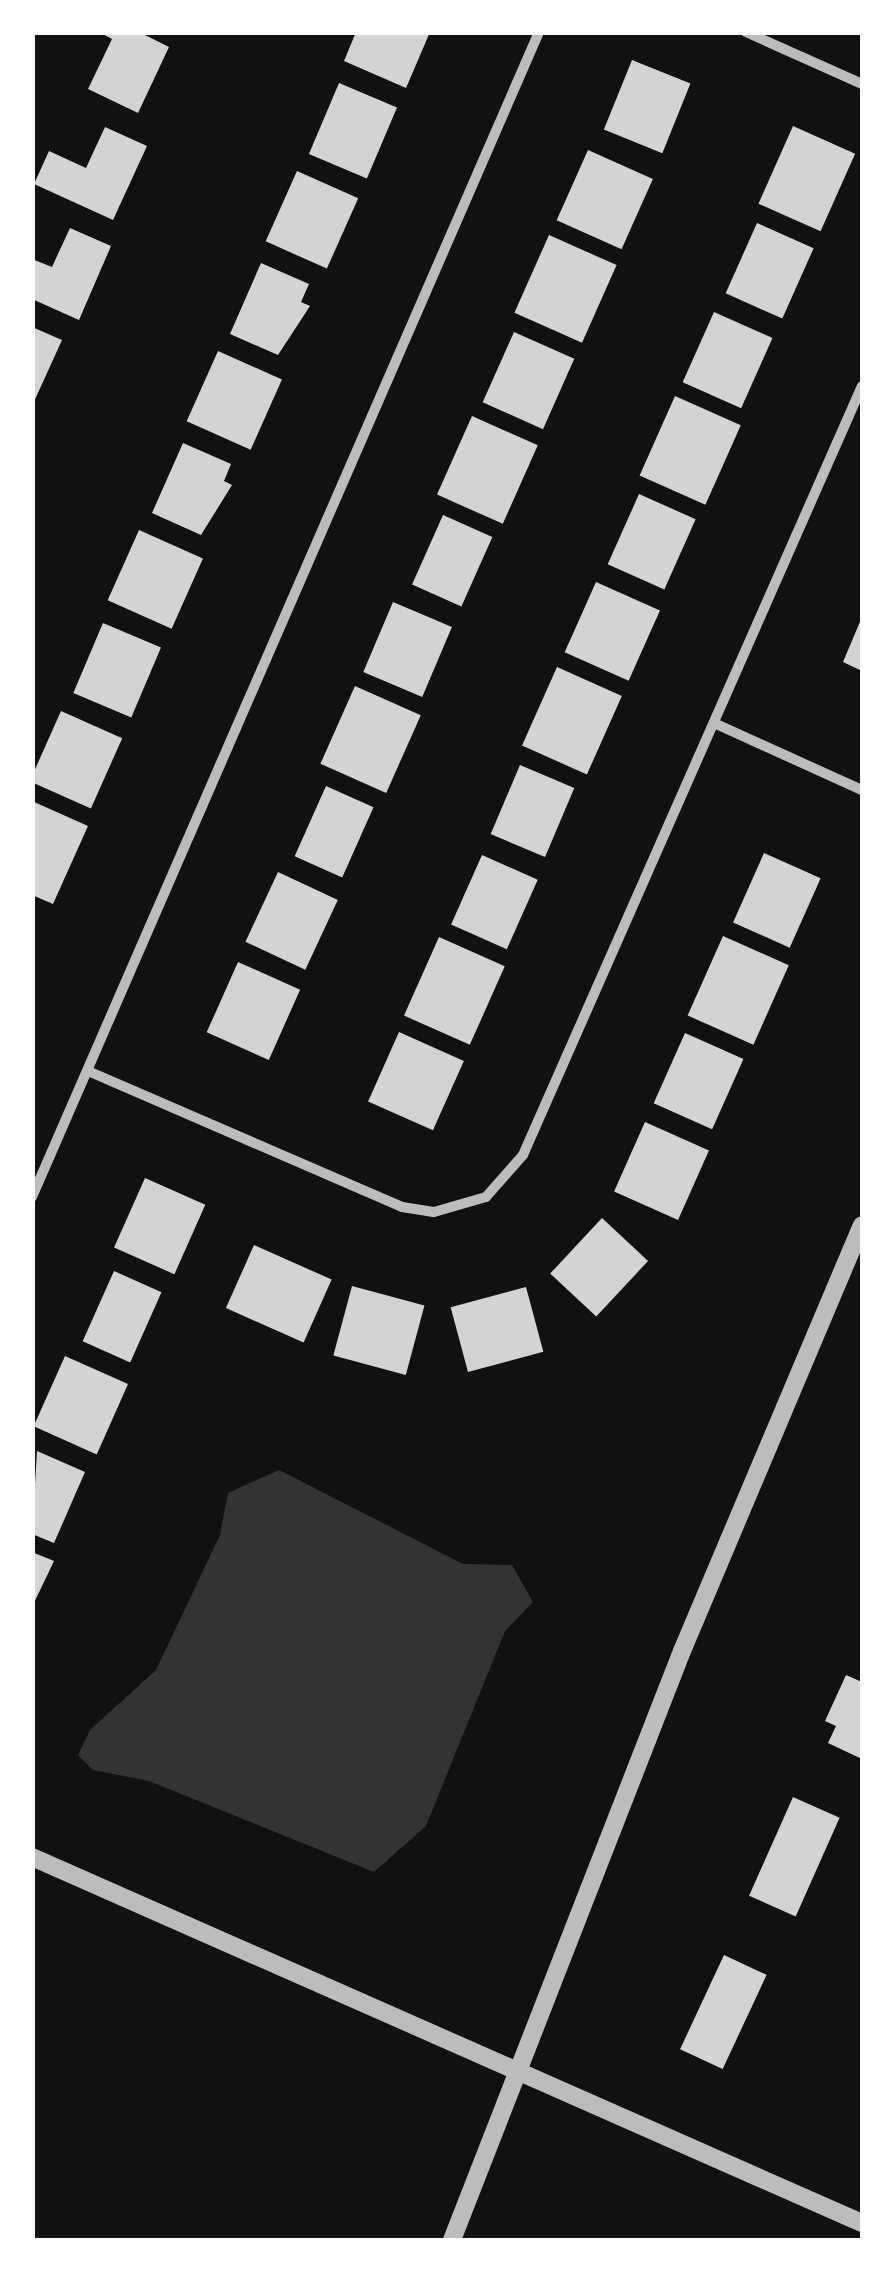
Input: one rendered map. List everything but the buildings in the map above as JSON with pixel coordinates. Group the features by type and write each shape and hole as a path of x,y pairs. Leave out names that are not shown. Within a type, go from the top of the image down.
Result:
{"street":[{"path":"32,1197 538,32"},
{"path":"746,32 862,84"},
{"path":"88,1071 402,1206 434,1212 486,1196 523,1154 862,386"},
{"path":"714,723 862,790"},
{"path":"452,2240 516,2070 862,1225"},
{"path":"32,1857 862,2223"}],"shaded area":[{"path":"279,1470 463,1564 512,1565 533,1602 505,1631 426,1826 374,1872 149,1781 93,1770 78,1755 90,1730 156,1670 220,1535 228,1493"}]}
